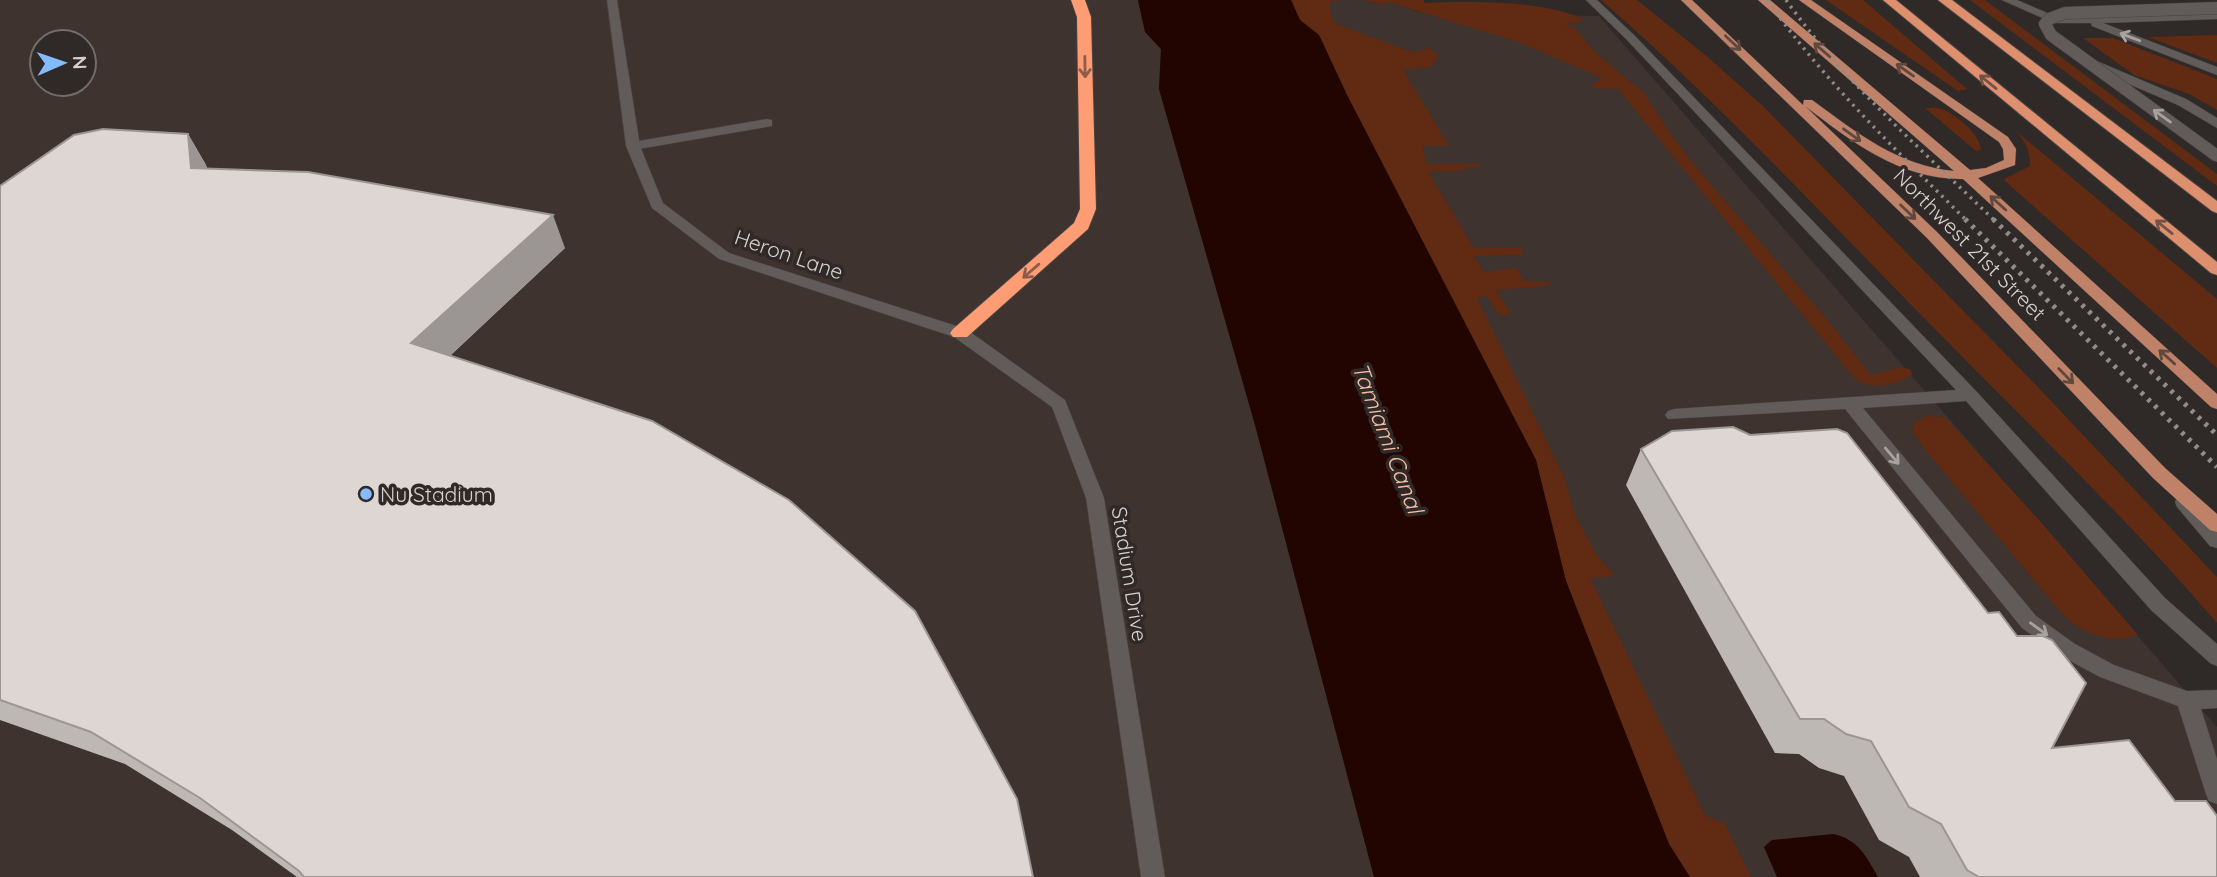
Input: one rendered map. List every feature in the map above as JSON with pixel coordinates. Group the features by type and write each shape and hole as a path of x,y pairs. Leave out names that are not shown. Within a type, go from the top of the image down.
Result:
{"highway":[{"path":"960,333 1072,235 1082,225 1088,209 1084,17 1078,0"},
{"path":"1889,0 2217,270"},
{"path":"1944,0 2217,208"}],"main road":[{"name":"Northwest 21st Street","path":"1686,0 1757,65 1932,236 2159,473 2217,525"},
{"name":"Northwest 21st Street","path":"1763,0 1967,175 2217,402"},
{"path":"1757,65 1859,140 1894,161 1934,174 1967,175 1993,170 2010,162 2007,144 1984,124 1804,0"}],"street":[{"name":"Heron Lane","path":"612,0 633,146 657,205 724,256 960,333"},
{"path":"1591,0 1630,37 1970,395 2158,604 2217,657"},
{"path":"2007,0 2058,22 2217,16"},
{"path":"2217,8 2065,13 2049,19 2045,24 2050,35 2217,156"},
{"path":"2087,20 2217,71"},
{"path":"2058,22 2052,27 2057,39 2074,52 2099,68 2182,102 2217,124"},
{"path":"633,146 767,123"},
{"name":"Stadium Drive","path":"960,333 1059,404 1095,498 1153,877"},
{"path":"1674,415 1970,395"},
{"path":"1849,403 2029,622 2068,650 2108,671 2187,700 2217,699"},
{"path":"2159,473 2217,541"},
{"path":"2187,700 2217,794"}],"shaded area":[{"path":"0,0 1138,0 1145,32 1161,49 1159,89 1255,425 1374,877 0,877"},
{"path":"1291,0 1339,0 1329,3 1334,23 1414,53 1428,48 1436,53 1438,58 1431,67 1403,70 1449,146 1422,146 1427,164 1480,166 1456,171 1428,172 1474,248 1523,248 1522,255 1474,256 1484,272 1516,268 1525,281 1554,282 1545,286 1496,290 1511,315 1499,315 1487,296 1477,298 1564,477 1575,515 1596,554 1615,576 1590,578 1705,815 1725,824 1751,877 1690,877 1669,844 1566,581 1536,460 1347,95 1319,35 1300,20"},
{"path":"1364,0 1382,5 1387,1 1419,12 1599,16 2217,727 2217,877 1690,877 1669,844 1566,581 1536,460 1347,95 1328,3"},
{"path":"1364,0 1509,3 1569,13 1586,20 1564,25 1573,26 1596,53 1644,93 1695,166 1825,317 1871,375 1901,367 1911,370 1912,375 1899,382 1876,386 1855,379 1618,89 1590,88 1602,78 1518,42 1388,2 1382,5"},
{"path":"1601,0 1637,0 1764,107 2036,385 2217,577 2217,623 2110,506 1765,155 1685,76"},
{"path":"1826,0 1863,0 1967,89 1958,91"},
{"path":"1970,0 1985,0 2217,174 2217,186"},
{"path":"2217,35 2217,63 2148,37"},
{"path":"2083,38 2113,38 2217,79 2217,110 2189,94 2134,75"},
{"path":"1925,108 1942,109 1961,120 1977,138 1981,150 1976,151"},
{"path":"2015,130 2217,299 2217,368 2006,182 2004,179 2030,166 2026,146"},
{"path":"1927,416 1945,417 2040,521 2138,635 2128,638 2098,636 2080,628 2064,616 1923,447 1912,430 1914,423"}],"water":[{"name":"Tamiami Canal","path":"1138,0 1291,0 1300,20 1319,35 1347,95 1536,460 1566,581 1669,844 1690,877 1374,877 1255,425 1159,89 1161,49 1145,32"},
{"path":"1833,834 1855,844 1878,877 1777,877 1764,847 1772,840"}],"building":[{"name":"Nu Stadium","path":"103,129 188,134 191,168 308,172 553,215 411,343 652,421 789,500 915,611 1017,799 1033,877 304,877 200,798 91,732 0,700 0,186 74,135"},
{"path":"1733,427 1750,435 1837,429 1847,433 1988,613 1999,612 2017,636 2043,636 2052,640 2086,683 2052,748 2129,740 2175,801 2206,801 2217,816 2217,877 1979,877 1967,870 1941,824 1909,807 1871,741 1846,734 1824,719 1800,719 1641,449 1672,431"}],"railway":[{"path":"1767,0 1837,87 1966,220"},
{"path":"1786,0 1833,60 1859,88 1995,221"},
{"path":"1993,219 2217,435"},
{"path":"1966,220 2217,467"}],"place":[{"name":"Nu Stadium","path":"366,494"}]}
